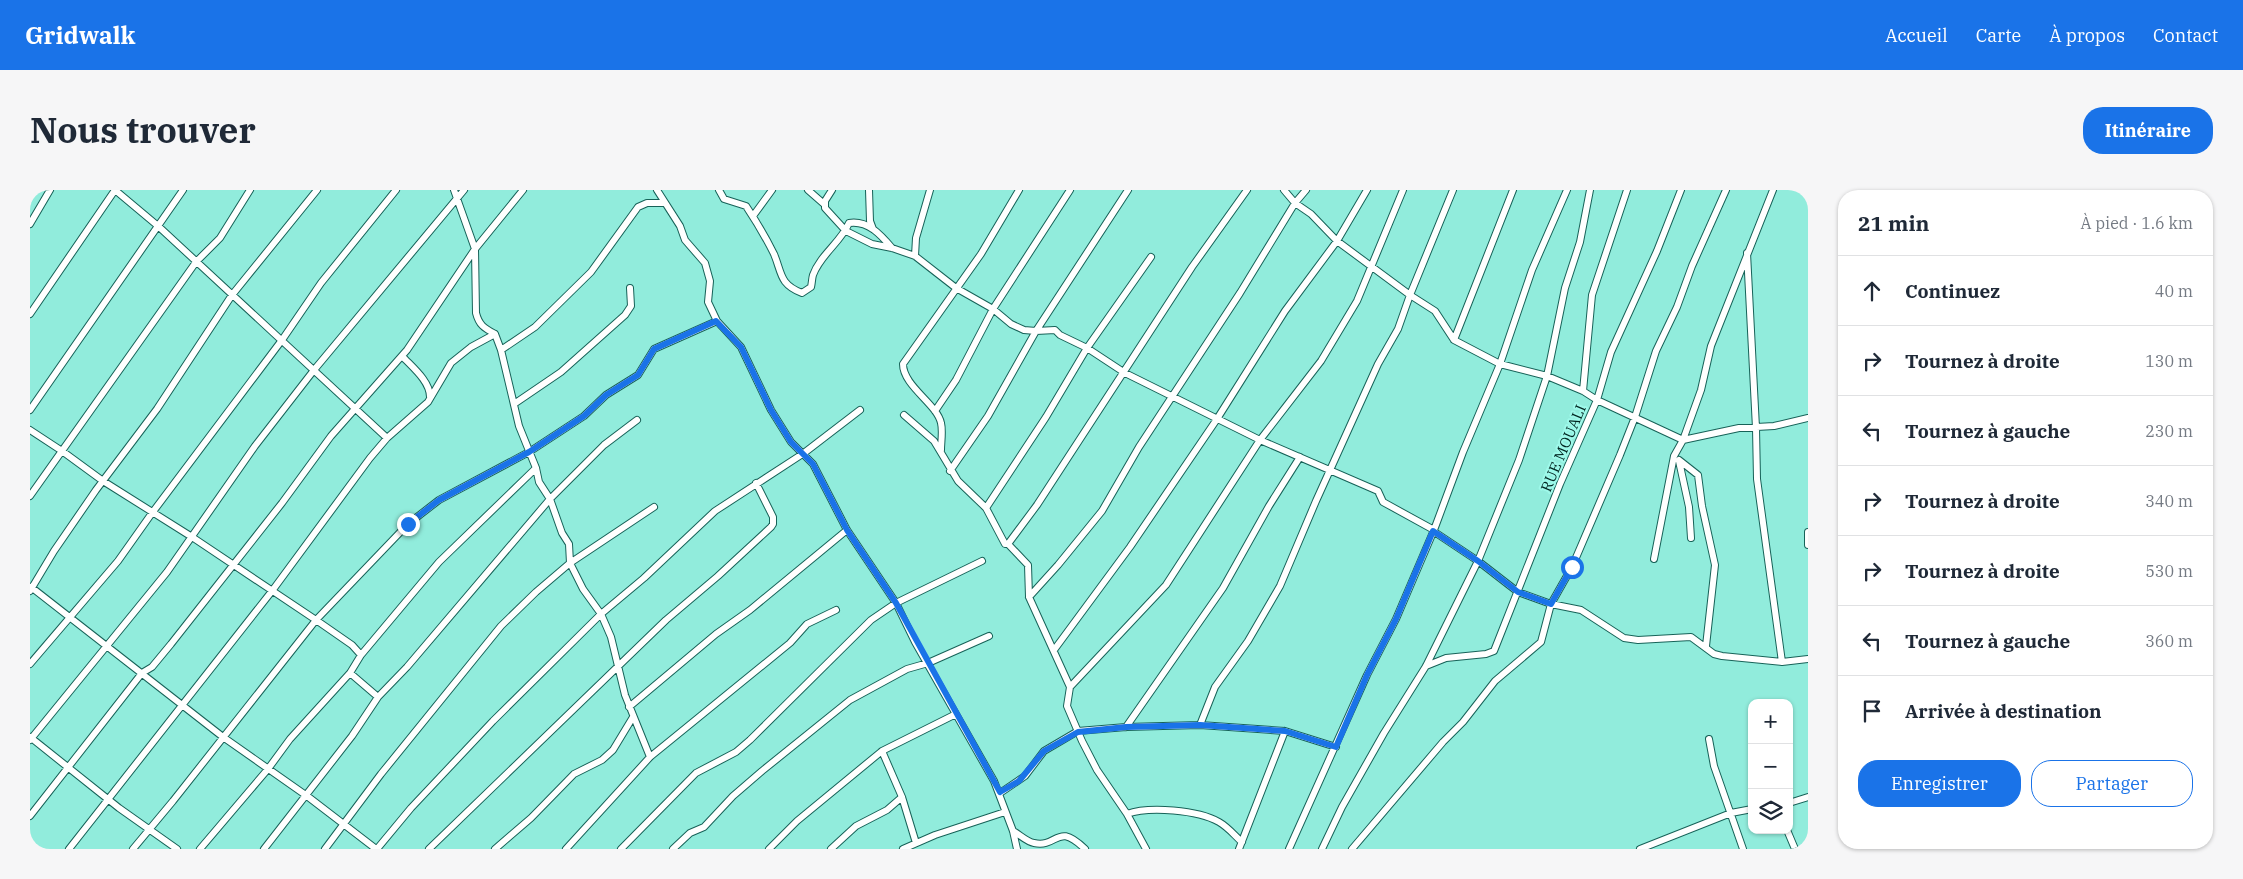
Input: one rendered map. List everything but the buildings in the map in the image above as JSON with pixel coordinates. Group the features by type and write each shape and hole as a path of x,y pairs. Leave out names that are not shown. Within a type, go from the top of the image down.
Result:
{"street":[{"path":"30,224 50,190"},
{"path":"30,314 115,190 158,226 387,438"},
{"path":"30,410 89,322 183,190"},
{"path":"30,496 196,262 220,238 250,190"},
{"path":"316,190 232,295 157,409 102,481 31,588 223,737 268,768 376,849 410,808 493,721 601,614 644,578 715,511 804,453 860,410"},
{"path":"30,664 118,561 152,512 282,340 321,283 396,190"},
{"path":"454,190 475,249 476,313 478,322 482,327 495,334 501,350 519,426 536,468 539,482 550,499 562,533 569,544 570,563 583,589 601,614 611,637 617,667 629,707 650,757"},
{"path":"177,849 108,799 31,738 167,572 255,446 314,370 464,190"},
{"path":"30,816 142,673 152,667 233,566 331,436 402,356 475,249 523,190"},
{"path":"657,190 680,226 685,240 705,263 710,281 708,302 716,321 741,347 771,410 791,442 813,464 847,530 896,603 1000,792 1017,849"},
{"path":"719,190 724,199 742,203 753,216 774,255 780,275 788,286 802,293 811,286 813,275 824,257 846,231 849,223 853,222 873,229"},
{"path":"753,216 772,190"},
{"path":"808,190 824,204 846,231 872,244 892,248 915,256 956,288 993,309 1011,324 1024,330 1055,330 1060,335 1087,348 1124,373 1260,440 1378,491 1383,502 1433,531 1478,561 1518,592 1551,604 1588,613 1624,638 1630,640 1691,637 1706,646 1714,654 1722,656 1782,662 1808,659"},
{"path":"824,204 832,190"},
{"path":"869,190 870,221 873,229 892,248"},
{"path":"915,256 916,238 930,190"},
{"path":"941,451 941,422 916,389 904,370 903,364 981,254 1017,190"},
{"path":"935,412 956,380 993,309 1070,190"},
{"path":"950,471 988,416 1036,331 1128,190"},
{"path":"1008,544 1037,505 1192,267 1247,190"},
{"path":"1284,190 1294,203 1311,214 1337,241 1435,312 1454,340 1500,364 1547,376 1583,391 1597,400 1683,440 1739,428 1756,428 1808,418"},
{"path":"1029,597 1102,511 1139,447 1173,397 1294,203 1306,190"},
{"path":"1054,650 1130,547 1218,419 1285,311 1337,241 1367,190"},
{"path":"1070,687 1166,585 1260,440 1322,361 1357,301 1403,190"},
{"path":"1200,725 1215,687 1248,641 1280,586 1378,364 1398,329 1453,190"},
{"path":"1454,340 1513,190"},
{"path":"1289,849 1367,675 1396,619 1433,531 1462,452 1500,364 1532,270 1567,190"},
{"path":"1322,849 1342,807 1384,733 1426,666 1478,561 1519,460 1547,376 1565,288 1580,242 1590,190"},
{"path":"1583,391 1592,296 1628,190"},
{"name":"RUE MOUALI","path":"1426,666 1446,658 1486,654 1494,650 1560,484 1597,400 1611,352 1657,251 1680,190"},
{"path":"1352,849 1443,742 1463,722 1494,681 1541,642 1551,604 1572,567 1635,417 1656,351 1677,307 1692,266 1726,190"},
{"path":"1654,559 1677,458 1701,390 1712,346 1773,190"},
{"path":"501,350 535,327 590,272 638,207 648,202 665,203"},
{"path":"1747,253 1757,479 1782,662"},
{"path":"986,508 1046,417 1087,348 1151,257"},
{"path":"514,404 561,372 625,315 631,306 630,288"},
{"path":"133,849 316,620 408,524 439,500 529,452 572,424 606,395 638,375 654,349 716,321"},
{"path":"69,849 272,591 387,438 424,407 452,363 471,347 495,334"},
{"path":"402,356 426,383 430,391 430,397"},
{"path":"904,415 934,441 950,471 965,489 986,508 1005,544 1008,544 1028,565 1029,597 1070,687 1067,706 1097,770 1127,814 1146,849"},
{"path":"264,849 352,736 378,697 407,667 550,499 604,445 637,420"},
{"path":"30,430 62,450 102,481 192,537 316,620 352,645 361,655"},
{"path":"1126,727 1223,588 1268,506 1300,458"},
{"path":"1677,458 1689,507 1691,538"},
{"path":"1677,458 1698,475 1702,506 1715,565 1706,646"},
{"path":"200,849 290,739 350,673 361,655 439,562 536,468"},
{"path":"429,849 666,620 718,576 774,524 773,517 756,483"},
{"path":"325,849 420,725 501,626 536,592 570,563 654,507"},
{"path":"629,707 716,634 750,610 847,530"},
{"path":"1808,532 1808,545"},
{"path":"621,849 696,773 736,752 849,640 872,620 896,603 982,561"},
{"path":"566,849 595,820 650,757 790,644 807,624 836,610"},
{"path":"673,849 690,834 704,827 733,796 833,712 850,700 907,669 928,663 990,636"},
{"path":"350,673 378,697"},
{"path":"769,849 797,821 882,751 956,714"},
{"path":"495,849 531,818 574,774 602,760 613,750 633,717"},
{"path":"1000,792 1019,781 1044,751 1078,732 1126,727 1200,725 1285,731 1336,747"},
{"path":"1127,814 1143,809 1205,815 1222,824 1241,846 1285,731"},
{"path":"1709,739 1714,766 1744,849"},
{"path":"882,751 902,797 916,843"},
{"path":"830,849 856,826 887,810 902,797"},
{"path":"1793,802 1808,797"},
{"path":"1640,849 1731,813 1748,810"},
{"path":"903,849 1005,812"},
{"path":"1013,831 1030,842 1037,844 1064,835 1069,836 1085,849"},
{"path":"1789,834 1795,849"}],"route":[{"path":"408,524 439,500 529,452 584,416 606,395 638,375 643,370 648,356 654,349 716,321 741,347 747,356 771,410 791,442 813,464 847,530 896,603 915,642 1000,792 1026,776 1044,751 1078,732 1126,727 1200,725 1243,730 1285,731 1336,747 1367,675 1396,619 1433,531 1478,561 1518,592 1551,604 1572,567"}]}
